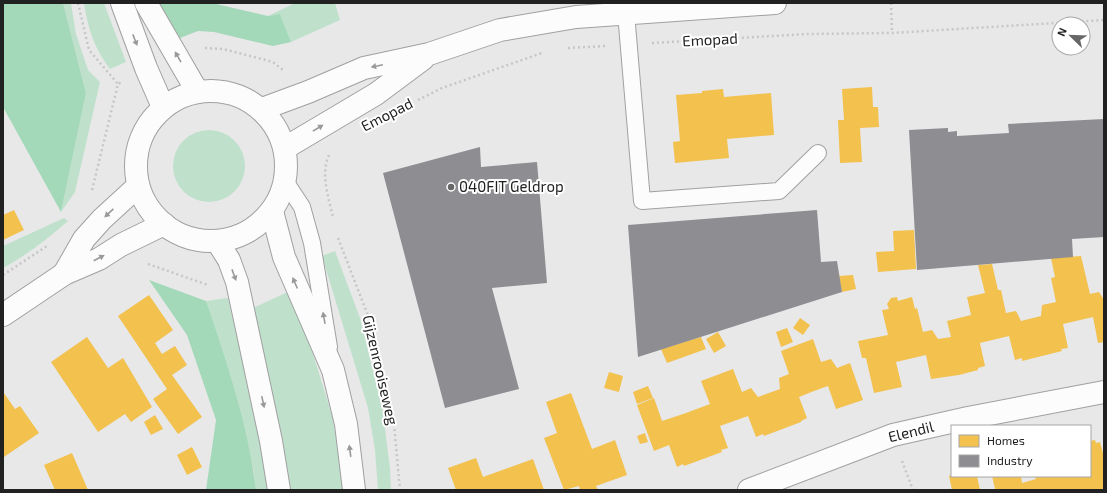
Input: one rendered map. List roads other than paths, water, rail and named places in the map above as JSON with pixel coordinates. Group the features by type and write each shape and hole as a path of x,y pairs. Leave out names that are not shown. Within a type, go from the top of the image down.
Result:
{"main road":[{"path":"122,3 146,68 163,107"},
{"path":"146,3 197,91"},
{"name":"Emopad","path":"262,109 308,92 364,68 429,54 500,30 576,17 775,3"},
{"name":"Emopad","path":"285,148 376,94 429,54"},
{"path":"197,91 224,91 249,100 262,109 276,126 285,148 287,165 285,181 281,195 272,211 247,232 235,237 217,241 195,239 180,234 164,224 150,210 138,186 136,166 137,152 146,128 163,107 184,95 197,91"},
{"path":"64,274 84,239 102,219 138,186"},
{"path":"272,211 284,257 333,370 346,424 354,490"},
{"path":"3,315 64,274 99,259 121,245 164,224"},
{"path":"217,241 229,260 237,282 271,441 279,490"},
{"name":"Elendil","path":"749,490 893,435 968,418 1104,392"}],"lane":[{"path":"626,13 642,201 778,191 818,153"},
{"path":"285,181 302,207 312,243 333,370"}],"place":[{"name":"040FIT Geldrop","path":"451,187"}]}
